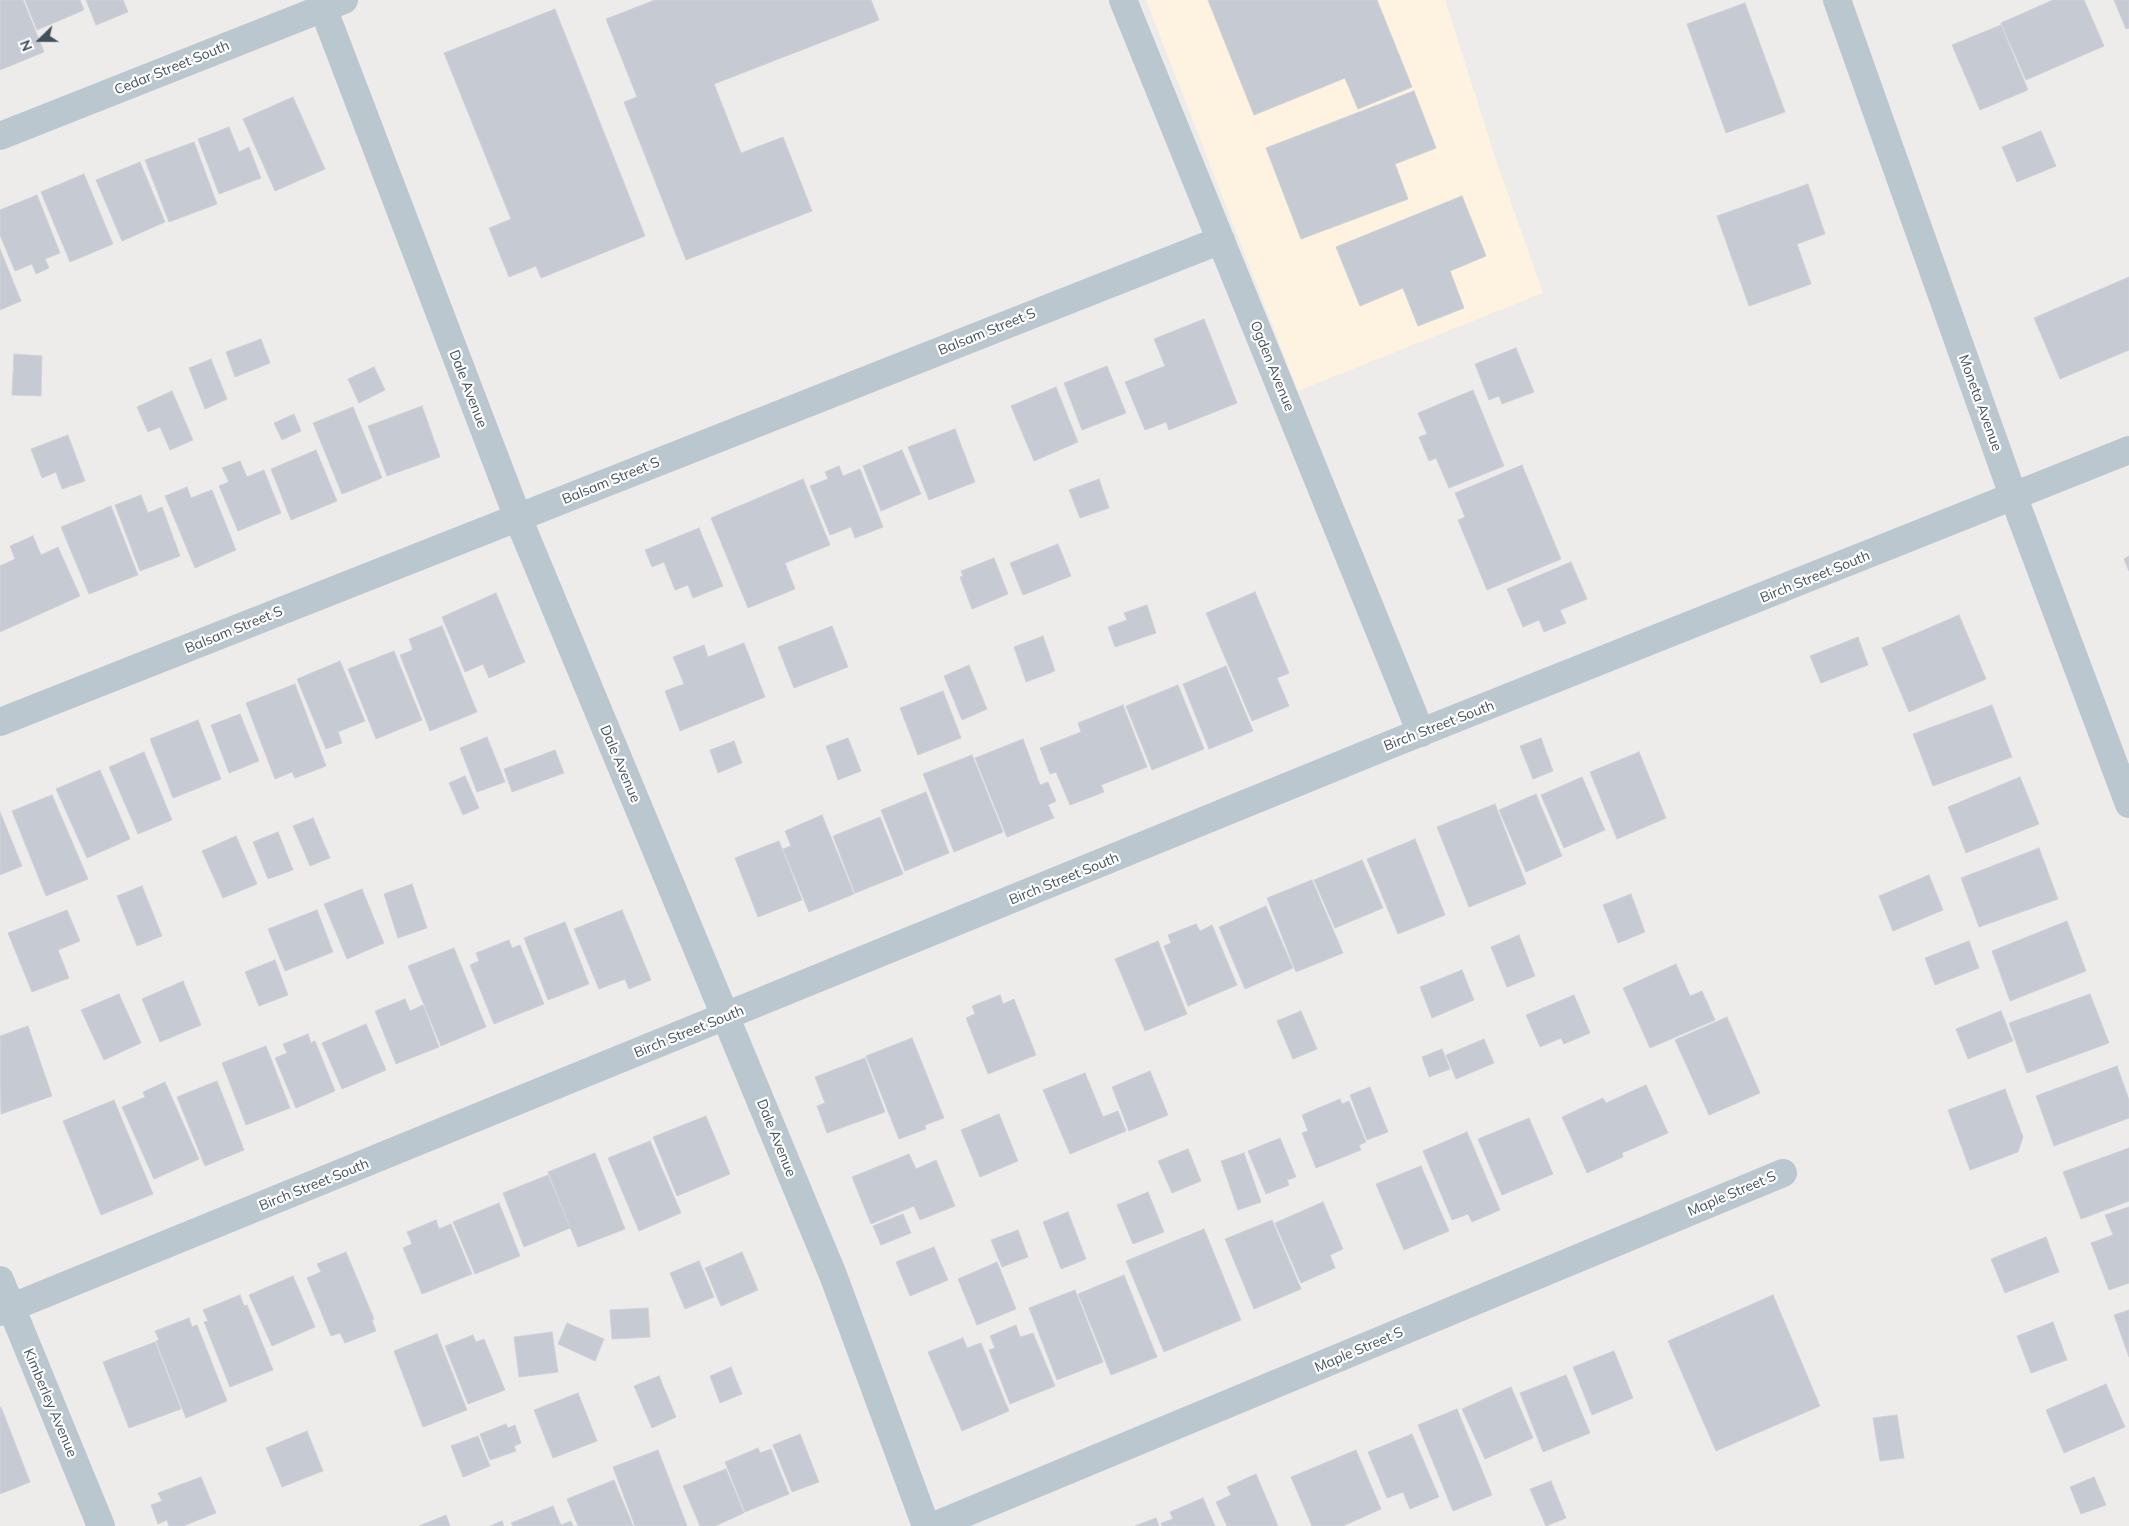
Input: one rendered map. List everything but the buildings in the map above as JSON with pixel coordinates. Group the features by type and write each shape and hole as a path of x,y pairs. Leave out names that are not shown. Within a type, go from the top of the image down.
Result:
{"street":[{"name":"Ogden Avenue","path":"1123,0 1421,733"},
{"name":"Moneta Avenue","path":"1837,0 2014,498 2129,804"},
{"name":"Cedar Street South","path":"0,136 329,3"},
{"name":"Dale Avenue","path":"329,3 518,518 833,1275 926,1526"},
{"name":"Balsam Street S","path":"0,722 1221,240"},
{"name":"Birch Street South","path":"5,1310 1421,733 2014,498 2129,450"},
{"name":"Maple Street S","path":"934,1526 1783,1173"},
{"name":"Kimberley Avenue","path":"0,1280 5,1310 101,1526"}],"shaded area":[{"path":"1146,0 1445,0 1496,160 1543,293 1298,391"}]}
